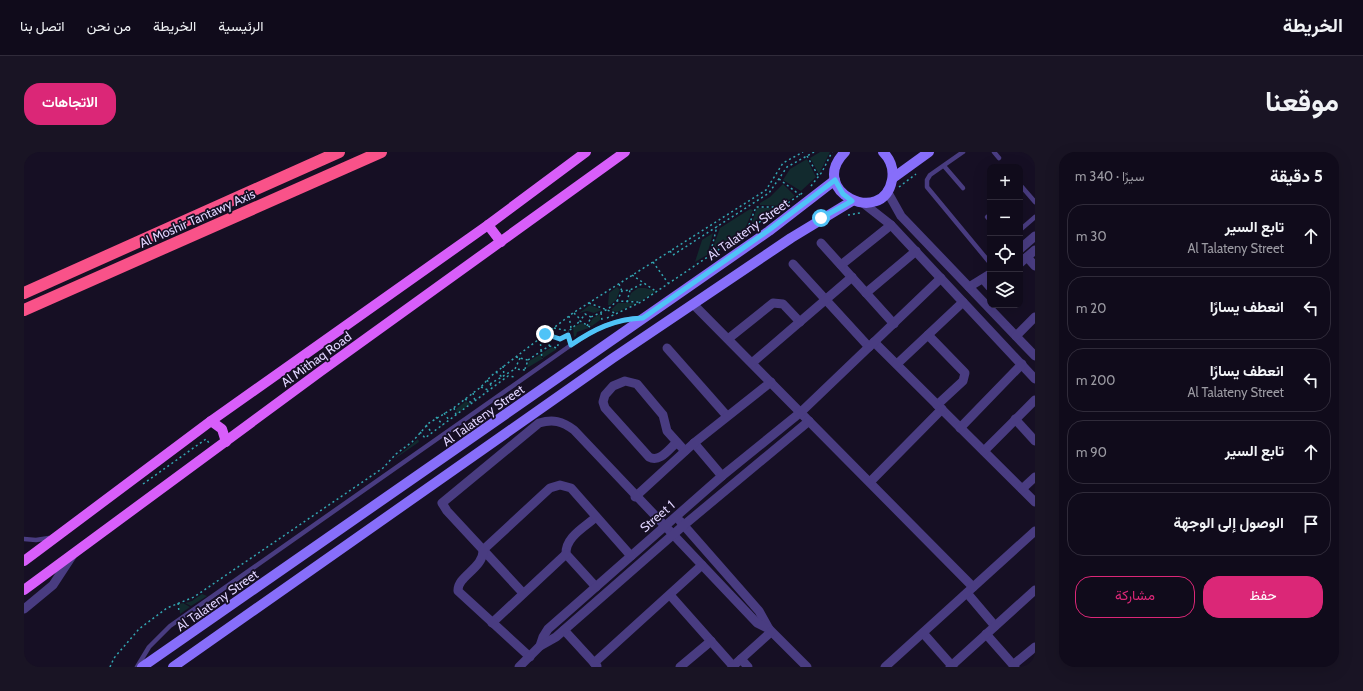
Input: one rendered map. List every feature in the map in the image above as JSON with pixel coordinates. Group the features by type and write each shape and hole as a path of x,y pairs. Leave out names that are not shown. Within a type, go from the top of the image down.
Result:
{"highway":[{"name":"Al Moshir Tantawy Axis","path":"24,293 339,152"},
{"name":"Al Moshir Tantawy Axis","path":"24,310 381,152"}],"main road":[{"name":"Al Mithaq Road","path":"24,561 211,420 488,225 586,152"},
{"name":"Al Mithaq Road","path":"24,590 625,152"},
{"path":"845,152 837,162 835,180 843,194 852,201 863,203 879,199 888,194 893,178 892,166 883,152"},
{"path":"893,178 929,152"},
{"name":"Al Talateny Street","path":"142,667 774,227 835,180"},
{"path":"173,667 612,358 791,238 852,201"},
{"path":"488,225 501,242"},
{"path":"211,420 222,429 226,442"}],"street":[{"path":"888,194 901,216 1035,356"},
{"path":"863,203 874,210 891,225 1035,378"},
{"path":"841,265 891,225"},
{"path":"1023,246 1035,236"},
{"path":"821,243 894,324"},
{"path":"1035,250 1023,260 1035,266"},
{"path":"866,293 916,251"},
{"path":"792,264 872,345 897,364 1035,502"},
{"path":"752,363 852,277"},
{"path":"970,287 987,277"},
{"name":"Street 1","path":"540,646 548,629 722,476 800,412 941,278"},
{"path":"984,303 987,298"},
{"path":"897,364 963,302"},
{"path":"728,339 773,303 783,304 800,322"},
{"path":"693,304 870,482 970,590 996,626"},
{"path":"1016,336 1035,317"},
{"path":"870,482 940,407 962,381 964,374 928,335"},
{"path":"667,348 727,416"},
{"path":"960,428 1022,364"},
{"path":"677,442 658,458 651,458 605,408 603,402 606,392 621,382 629,381 637,384 663,415 667,431 677,442 685,451"},
{"path":"635,497 694,443 771,382"},
{"path":"984,451 1035,400"},
{"path":"1015,419 1035,441"},
{"path":"523,593 447,511 442,503 539,423 548,420 566,424 574,430 635,497 757,623 770,631 808,667"},
{"name":"Street 1","path":"520,667 540,646 564,630 672,535 809,421"},
{"path":"694,443 722,476"},
{"path":"1022,489 1035,477"},
{"path":"530,657 460,594 458,589 459,584 478,564 483,555 483,550 550,488 560,485 571,488 631,556"},
{"path":"676,516 759,611 770,631"},
{"path":"596,517 568,541 566,547 566,554 596,587"},
{"path":"885,667 1035,531"},
{"path":"24,609 53,585 73,554"},
{"path":"492,623 566,554"},
{"path":"564,630 596,665 702,565"},
{"path":"923,633 951,666 1035,590"},
{"path":"670,595 733,666 770,631"},
{"path":"986,634 1014,666 1035,647"},
{"path":"680,667 711,641"},
{"path":"741,659 748,667"}],"lane":[{"path":"963,152 929,178 927,184 928,189 987,258"},
{"path":"994,152 999,158"},
{"path":"944,166 963,188"},
{"path":"1023,188 1035,202"},
{"path":"1023,227 1035,217"},
{"path":"137,667 149,647 170,626 571,345 589,333 606,325 624,319 643,318"},
{"path":"24,539 36,540 56,537"}],"path":[{"path":"110,667 114,658 139,629 167,608 194,597 383,468 426,425 436,417 454,408 481,387 503,366 545,334 573,313 766,190 783,163 803,152"},
{"path":"670,251 672,255 754,204 769,193 787,167 814,152"},
{"path":"602,312 602,320 641,302 800,195 812,186 819,177 832,152"},
{"path":"807,156 819,177"},
{"path":"783,163 787,167"},
{"path":"888,194 916,174"},
{"path":"779,179 800,195"},
{"path":"766,190 769,193"},
{"path":"756,207 773,207 777,210"},
{"path":"749,225 756,207"},
{"path":"843,217 856,213 869,215 874,210"},
{"path":"710,251 718,226"},
{"path":"654,262 669,284"},
{"path":"632,275 657,292"},
{"path":"622,291 630,290 644,283"},
{"path":"618,284 622,291"},
{"path":"627,302 630,290"},
{"path":"587,326 592,317 608,309 617,301 622,291"},
{"path":"617,301 641,302"},
{"path":"589,303 608,309 616,314"},
{"path":"573,313 590,328 596,324"},
{"path":"571,345 568,331 581,321 585,314 592,317"},
{"path":"569,316 571,328"},
{"path":"554,328 568,331"},
{"path":"545,334 560,339"},
{"path":"525,370 528,360 549,346 557,348 560,339 568,335"},
{"path":"549,346 551,336"},
{"path":"540,339 542,359"},
{"path":"553,352 563,345"},
{"path":"537,363 548,356"},
{"path":"516,357 528,360"},
{"path":"515,369 520,358"},
{"path":"503,366 504,375"},
{"path":"521,374 531,367"},
{"path":"490,384 515,369 525,370"},
{"path":"496,372 502,377"},
{"path":"420,432 425,438 508,376 517,377"},
{"path":"487,380 493,388"},
{"path":"481,387 489,391"},
{"path":"473,393 475,401"},
{"path":"465,399 472,403"},
{"path":"454,408 456,415"},
{"path":"444,413 450,420"},
{"path":"436,417 443,425"},
{"path":"426,425 432,433"},
{"path":"137,475 143,484 206,439 214,451"},
{"path":"181,602 186,604"}],"green space":[{"path":"820,152 830,152 819,174 810,158"},
{"path":"807,159 816,177 801,191 783,180 790,169"},
{"path":"783,184 795,196 780,206 760,205 760,203 770,197"},
{"path":"757,208 774,209 751,225"},
{"path":"750,209 753,210 745,229 714,251 713,247 720,228"},
{"path":"713,233 707,255 695,262 702,240"},
{"path":"617,287 620,290 616,300 608,305 609,293"},
{"path":"638,288 656,291 641,301 628,301 631,293"},
{"path":"618,303 637,303 617,312 611,310"},
{"path":"590,305 602,310 594,313 587,311 579,313"},
{"path":"600,314 600,320 592,326 589,325 593,318"},
{"path":"582,323 589,328 577,332 576,336 574,337 573,327"},
{"path":"552,347 557,349 543,358 542,353"},
{"path":"541,354 542,359 527,368 529,361"},
{"path":"466,401 470,404 457,414 456,409"},
{"path":"418,439 419,442 393,460"},
{"path":"202,594 207,596 191,606 185,603 192,601"},
{"path":"183,603 190,607 180,614 179,604"}],"route":[{"path":"545,334 560,339 568,335 571,345 597,328 624,319 643,318 769,230 835,180 839,190 852,201 821,218"}]}
